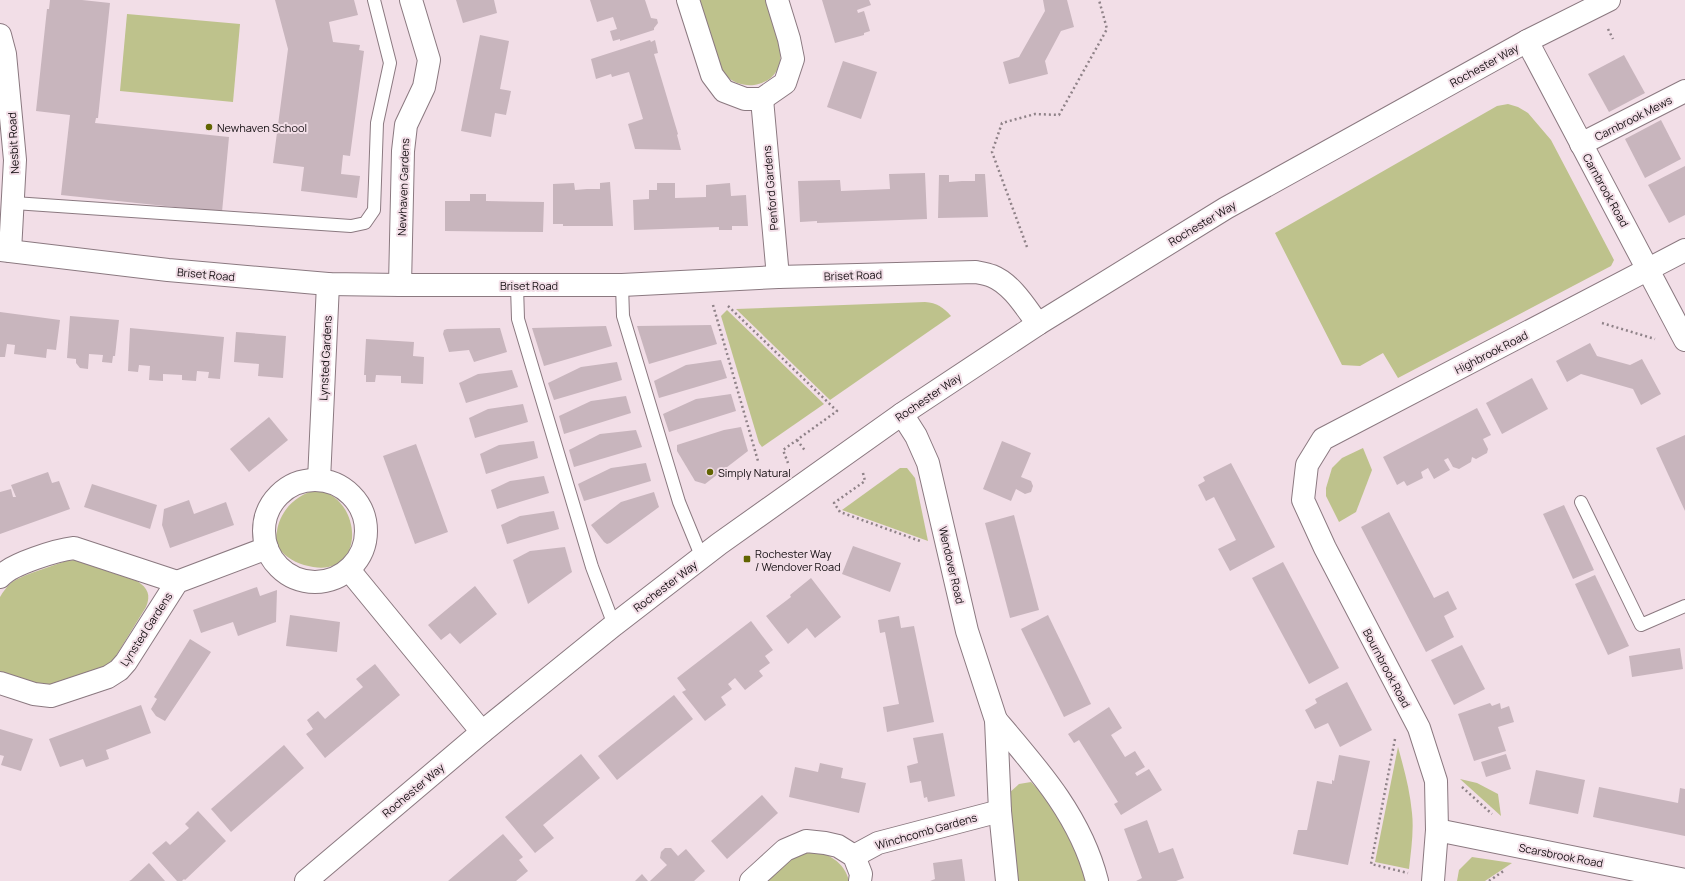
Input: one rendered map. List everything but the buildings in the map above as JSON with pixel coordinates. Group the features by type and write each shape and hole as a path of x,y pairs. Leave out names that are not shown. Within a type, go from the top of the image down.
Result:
{"street":[{"name":"Newhaven Gardens","path":"400,286 403,151 406,125 424,87 429,60 412,0"},
{"path":"688,0 712,75 724,92 745,99 762,98 785,83 793,60 789,39 777,0"},
{"name":"Rochester Way","path":"306,881 482,732 614,625 702,558 902,414 1038,324 1226,208 1527,41 1609,0"},
{"name":"Nesbit Road","path":"0,35 5,54 15,160 14,203 5,251"},
{"name":"Carnbrook Road","path":"1527,41 1682,333"},
{"name":"Carnbrook Mews","path":"1581,144 1685,91"},
{"name":"Penford Gardens","path":"762,98 778,278"},
{"name":"Highbrook Road","path":"1307,465 1323,439 1685,250"},
{"name":"Briset Road","path":"5,251 168,270 328,284 400,286 622,285 718,280 976,272 993,276 1005,284 1023,303 1038,324"},
{"name":"Lynsted Gardens","path":"319,480 328,284"},
{"name":"Wendover Road","path":"902,414 916,436 928,463 967,631 996,720 1000,811 1007,881"},
{"name":"Bournbrook Road","path":"1307,465 1303,500 1324,548 1419,728 1436,781 1437,830 1434,880"},
{"path":"319,480 336,484 350,493 360,507 366,523 366,541 359,557 349,570 334,579 318,582 302,581 287,574 275,563 267,548 264,532 266,515 274,500 287,488 302,482 319,480"},
{"name":"Lynsted Gardens","path":"0,577 4,572 15,566 63,549 74,548 177,582"},
{"name":"Lynsted Gardens","path":"0,682 34,694 52,696 108,677 119,670 126,662 177,582 267,548"},
{"path":"349,570 482,732"},
{"name":"Wendover Road","path":"996,720 1041,771 1069,813 1092,862 1097,881"},
{"name":"Winchcomb Gardens","path":"854,856 878,843 1000,811"},
{"name":"Scarsbrook Road","path":"1437,830 1685,880"},
{"path":"751,881 784,850 806,842 825,843 838,846 854,856 861,874 860,881"}],"lane":[{"path":"14,203 351,226 365,223 374,210 377,123 390,63 374,0"},
{"path":"622,285 623,316 679,502 702,558"},
{"path":"517,286 518,319 592,567 614,625"},
{"path":"1581,502 1640,625 1685,606"}],"path":[{"path":"1027,247 992,152 1002,123 1035,114 1059,115 1107,29 1099,0"},
{"path":"1608,29 1613,40"},
{"path":"718,280 724,302 837,411 783,450 788,465"},
{"path":"1590,300 1602,322 1655,339 1682,333"},
{"path":"724,302 712,304 758,461"},
{"path":"797,440 805,450"},
{"path":"862,472 865,481 834,503 840,512 949,551"},
{"path":"837,495 840,499"},
{"path":"1419,728 1395,739 1371,864 1434,880"},
{"path":"1436,786 1460,786 1501,822 1497,842"}],"green space":[{"path":"700,0 767,0 775,24 780,50 780,62 776,72 768,80 754,85 746,85 735,82 726,75 714,50"},
{"path":"127,14 240,24 233,102 120,91"},
{"path":"1508,104 1518,107 1528,113 1551,140 1614,260 1611,266 1398,378 1383,353 1360,366 1342,365 1275,233 1497,106"},
{"path":"925,302 940,306 951,316 830,400 736,309"},
{"path":"727,310 824,404 762,447 759,443 721,316"},
{"path":"1363,448 1372,470 1356,512 1339,522 1326,496 1326,488 1332,468 1342,458"},
{"path":"900,468 907,468 915,478 928,541 842,510"},
{"path":"317,490 332,496 343,506 350,520 352,534 350,548 343,560 331,567 313,567 296,562 281,551 276,542 276,534 285,510 302,495"},
{"path":"74,560 137,581 144,586 148,592 148,603 146,607 114,659 110,664 103,668 56,686 41,685 0,673 0,597 2,593 12,582 31,573 66,561"},
{"path":"1398,747 1405,771 1413,820 1409,869 1375,862"},
{"path":"1460,779 1477,783 1498,794 1501,816"},
{"path":"1031,782 1050,804 1065,828 1087,881 1017,881 1009,793 1019,784"},
{"path":"810,851 829,856 835,860 847,874 849,881 764,881 788,858"},
{"path":"1472,857 1512,863 1485,881 1457,881 1459,870"}],"place":[{"name":"Newhaven School","path":"209,127"},
{"name":"Simply Natural","path":"710,472"},
{"name":"Rochester Way / Wendover Road","path":"747,559"}]}
